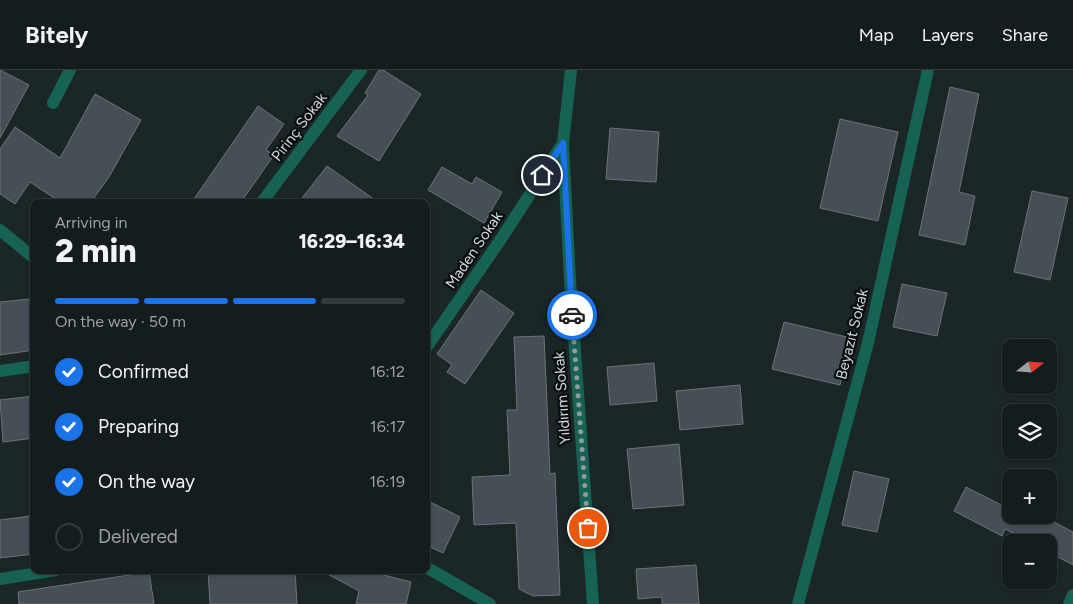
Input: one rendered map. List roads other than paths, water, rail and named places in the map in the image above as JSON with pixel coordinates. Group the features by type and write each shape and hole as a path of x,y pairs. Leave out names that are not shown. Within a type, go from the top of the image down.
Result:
{"street":[{"path":"53,103 70,70"},
{"name":"Pirinç Sokak","path":"264,199 361,70"},
{"name":"Yıldırım Sokak","path":"571,70 563,143 570,280 593,604"},
{"name":"Beyazıt Sokak","path":"798,604 868,343 928,70"},
{"name":"Maden Sokak","path":"430,342 501,239 563,143"},
{"path":"0,230 30,255"},
{"path":"0,371 30,367"},
{"path":"430,569 490,604"},
{"path":"0,579 31,574"},
{"path":"1069,604 1073,595"}]}
